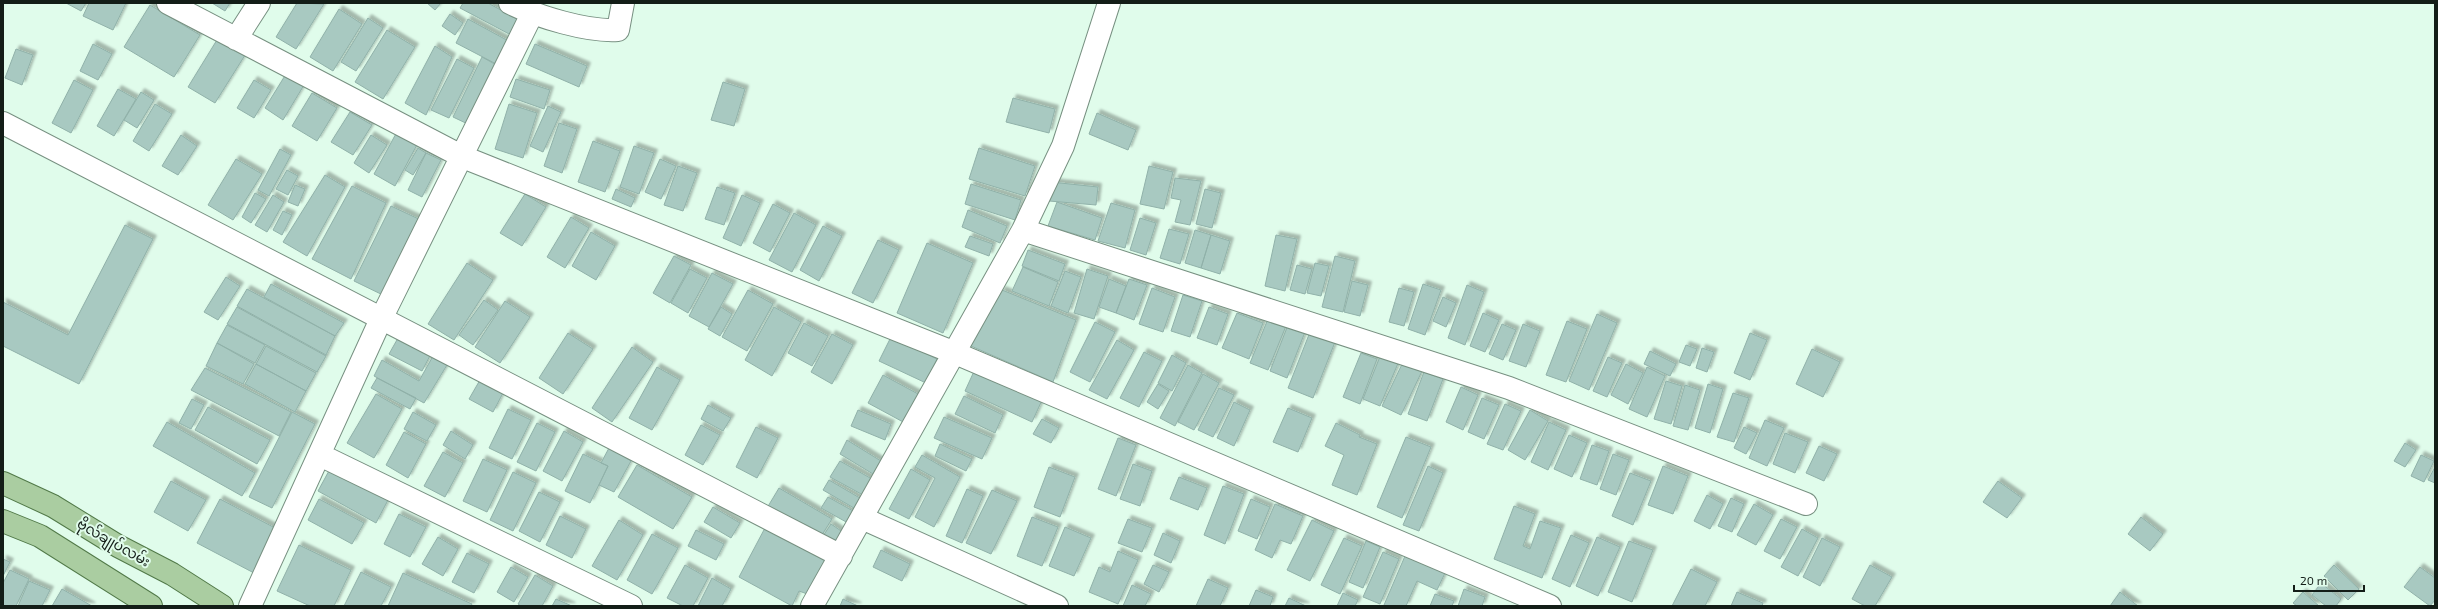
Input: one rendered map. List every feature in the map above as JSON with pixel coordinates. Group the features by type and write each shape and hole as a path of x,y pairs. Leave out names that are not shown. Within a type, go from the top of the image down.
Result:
{"main road":[{"name":"ဗိုလ်ချုပ်လမ်း","path":"3,483 53,506 118,546 172,574 222,606"},
{"path":"3,521 40,536 151,606"}],"street":[{"path":"168,3 463,157 954,353 1550,606"},
{"path":"236,39 259,3"},
{"path":"510,3 532,14 605,31 618,30 623,3"},
{"path":"812,606 1023,230 1063,146 1109,3"},
{"path":"250,606 381,319 463,157 532,14"},
{"path":"3,123 841,556"},
{"path":"1023,230 1510,388 1806,504"},
{"path":"320,455 631,606"},
{"path":"862,518 1057,606"}],"building":[{"path":"66,3 86,3 81,11"},
{"path":"89,3 126,3 113,30 83,16"},
{"path":"212,3 230,3 225,11"},
{"path":"297,3 324,4 296,49 276,37"},
{"path":"427,3 441,3 435,10"},
{"path":"463,3 488,3 519,20 511,35 460,8"},
{"path":"150,5 200,35 174,77 124,47"},
{"path":"339,9 362,24 333,71 310,57"},
{"path":"450,14 463,23 455,35 442,26"},
{"path":"368,18 383,28 356,71 341,62"},
{"path":"468,19 514,44 502,67 456,43"},
{"path":"387,30 415,47 383,99 355,82"},
{"path":"220,35 247,52 215,103 188,87"},
{"path":"93,44 112,54 98,80 80,71"},
{"path":"535,44 587,66 579,87 526,64"},
{"path":"435,46 452,57 426,115 405,103"},
{"path":"16,49 33,55 22,85 5,78"},
{"path":"482,57 500,67 472,126 453,117"},
{"path":"457,59 474,68 449,118 431,110"},
{"path":"286,74 304,85 283,120 265,108"},
{"path":"516,79 550,90 544,109 510,97"},
{"path":"74,80 93,90 71,133 52,123"},
{"path":"254,80 271,90 254,118 237,108"},
{"path":"723,82 745,89 734,126 711,120"},
{"path":"118,89 136,99 114,136 97,126"},
{"path":"141,92 154,100 137,128 124,120"},
{"path":"312,93 337,108 317,141 292,126"},
{"path":"1013,98 1055,109 1049,133 1006,122"},
{"path":"155,104 172,114 149,151 133,141"},
{"path":"509,104 537,113 523,158 495,149"},
{"path":"548,106 561,112 543,152 530,146"},
{"path":"350,112 372,125 353,155 331,142"},
{"path":"1097,113 1136,130 1128,150 1089,134"},
{"path":"559,123 577,129 562,173 544,166"},
{"path":"398,130 419,141 395,186 374,174"},
{"path":"181,135 197,146 178,175 162,166"},
{"path":"371,135 387,145 369,173 354,163"},
{"path":"593,141 620,151 605,192 578,182"},
{"path":"634,146 654,153 639,194 620,187"},
{"path":"418,148 426,153 413,175 405,170"},
{"path":"979,148 1035,166 1025,196 969,179"},
{"path":"280,149 291,155 269,196 258,190"},
{"path":"426,153 441,160 422,197 408,190"},
{"path":"236,159 262,174 233,220 208,205"},
{"path":"660,159 676,166 661,199 645,192"},
{"path":"678,166 697,173 683,211 664,205"},
{"path":"1149,166 1173,172 1164,209 1140,204"},
{"path":"287,170 298,176 288,195 276,189"},
{"path":"325,175 345,187 307,256 283,242"},
{"path":"1175,178 1201,181 1190,225 1175,222 1181,200 1171,198"},
{"path":"1051,182 1098,187 1096,205 1049,201"},
{"path":"971,184 1021,200 1015,220 965,204"},
{"path":"295,185 305,189 298,206 288,202"},
{"path":"352,186 386,203 351,279 312,259"},
{"path":"717,187 735,193 724,225 705,219"},
{"path":"616,189 635,198 631,207 612,199"},
{"path":"1205,189 1221,193 1212,228 1196,224"},
{"path":"255,193 266,199 251,223 242,217"},
{"path":"525,194 546,207 522,246 500,233"},
{"path":"273,195 284,202 267,232 255,225"},
{"path":"742,195 760,203 741,246 723,238"},
{"path":"1057,202 1102,218 1095,240 1048,226"},
{"path":"1111,203 1135,210 1125,248 1098,241"},
{"path":"773,204 790,213 770,252 753,243"},
{"path":"391,206 423,221 387,297 354,281"},
{"path":"968,210 1007,226 1000,243 962,227"},
{"path":"283,211 292,215 282,235 273,230"},
{"path":"794,213 816,225 792,272 769,260"},
{"path":"571,217 589,228 565,268 547,257"},
{"path":"1140,218 1156,223 1146,255 1130,250"},
{"path":"125,225 153,239 79,384 3,346 3,302 68,335"},
{"path":"823,226 842,236 819,281 800,270"},
{"path":"1169,229 1189,234 1180,264 1160,258"},
{"path":"1195,230 1211,235 1201,268 1185,263"},
{"path":"591,232 615,246 596,280 572,266"},
{"path":"1211,235 1230,241 1220,274 1201,268"},
{"path":"1276,235 1297,239 1285,291 1265,286"},
{"path":"970,236 993,244 989,256 965,247"},
{"path":"878,240 899,250 873,303 852,293"},
{"path":"927,243 973,263 943,333 897,313"},
{"path":"1028,250 1065,264 1059,281 1022,266"},
{"path":"674,256 691,265 670,303 653,293"},
{"path":"1335,256 1355,261 1343,312 1322,307"},
{"path":"467,263 493,280 454,340 428,324"},
{"path":"1315,263 1329,266 1321,296 1307,293"},
{"path":"1297,265 1312,269 1305,294 1290,290"},
{"path":"1023,267 1058,282 1049,306 1012,291"},
{"path":"690,269 707,278 688,313 671,303"},
{"path":"1087,269 1108,276 1094,319 1074,313"},
{"path":"1065,271 1081,277 1068,313 1051,306"},
{"path":"712,273 733,284 709,327 689,316"},
{"path":"226,277 240,286 218,320 204,312"},
{"path":"1109,279 1126,286 1116,313 1099,307"},
{"path":"1129,279 1147,285 1134,320 1116,313"},
{"path":"1352,281 1368,285 1360,316 1344,312"},
{"path":"271,284 344,323 335,336 264,297"},
{"path":"1423,284 1441,290 1425,335 1408,329"},
{"path":"1467,285 1484,292 1465,345 1448,338"},
{"path":"1152,288 1175,297 1163,332 1139,324"},
{"path":"1399,288 1414,292 1404,326 1389,322"},
{"path":"247,289 335,336 326,355 237,306"},
{"path":"748,290 773,304 747,351 722,337"},
{"path":"1002,290 1076,320 1053,382 971,346"},
{"path":"1183,295 1202,301 1190,337 1171,331"},
{"path":"1443,297 1456,303 1446,327 1433,321"},
{"path":"484,300 498,310 473,345 459,335"},
{"path":"505,301 530,317 500,363 475,347"},
{"path":"237,307 326,356 317,372 227,324"},
{"path":"721,307 732,314 720,336 708,329"},
{"path":"774,307 801,322 772,376 745,360"},
{"path":"1209,307 1228,314 1217,345 1197,338"},
{"path":"1237,313 1263,323 1249,359 1222,348"},
{"path":"1483,313 1499,320 1485,352 1470,346"},
{"path":"1270,314 1288,321 1268,370 1250,363"},
{"path":"1597,314 1617,323 1589,390 1569,381"},
{"path":"1567,321 1587,329 1566,382 1546,375"},
{"path":"1095,322 1115,332 1090,382 1070,372"},
{"path":"804,323 828,336 812,366 788,353"},
{"path":"1502,324 1516,330 1503,360 1489,354"},
{"path":"1523,324 1540,331 1526,367 1509,361"},
{"path":"227,325 265,345 255,363 217,343"},
{"path":"1288,325 1305,332 1287,378 1270,371"},
{"path":"402,331 434,348 422,371 389,354"},
{"path":"1310,332 1335,342 1313,398 1288,388"},
{"path":"568,333 593,349 563,394 539,378"},
{"path":"1750,333 1767,340 1750,380 1734,373"},
{"path":"832,334 853,345 832,384 811,372"},
{"path":"891,337 937,359 926,383 879,361"},
{"path":"1117,340 1134,350 1107,399 1089,390"},
{"path":"217,343 254,364 243,384 206,366"},
{"path":"1686,345 1697,349 1690,366 1679,362"},
{"path":"266,346 316,373 306,391 256,364"},
{"path":"632,347 653,362 612,422 592,408"},
{"path":"1702,348 1714,352 1707,372 1696,368"},
{"path":"1812,349 1840,362 1823,397 1796,384"},
{"path":"1650,351 1676,364 1670,376 1644,364"},
{"path":"1144,352 1162,361 1139,407 1120,398"},
{"path":"1361,353 1377,359 1360,404 1343,397"},
{"path":"1381,354 1399,361 1380,406 1363,399"},
{"path":"1172,355 1186,363 1172,391 1158,383"},
{"path":"433,356 447,365 424,403 374,376 382,360 419,381"},
{"path":"1608,357 1622,363 1607,397 1593,391"},
{"path":"1404,360 1423,369 1401,415 1382,406"},
{"path":"256,364 306,391 295,412 245,384"},
{"path":"1626,364 1643,373 1628,404 1611,395"},
{"path":"1188,365 1202,373 1175,426 1160,418"},
{"path":"657,367 680,380 652,430 629,418"},
{"path":"976,367 1043,398 1032,422 965,391"},
{"path":"1647,367 1665,376 1647,417 1629,409"},
{"path":"205,368 291,412 279,436 191,390"},
{"path":"1424,372 1443,379 1427,421 1408,414"},
{"path":"1203,374 1219,383 1194,430 1178,422"},
{"path":"883,375 920,395 905,423 868,403"},
{"path":"377,378 416,398 410,409 371,388"},
{"path":"480,380 503,393 493,412 469,399"},
{"path":"1666,381 1682,386 1671,424 1654,419"},
{"path":"1158,384 1169,391 1158,409 1147,402"},
{"path":"1708,384 1723,389 1710,433 1695,428"},
{"path":"1685,385 1700,390 1688,430 1673,426"},
{"path":"1461,387 1478,395 1463,430 1446,422"},
{"path":"1219,388 1234,395 1213,437 1198,430"},
{"path":"1733,393 1749,398 1734,442 1717,437"},
{"path":"376,394 402,409 374,458 347,443"},
{"path":"964,396 1003,415 995,433 955,414"},
{"path":"1482,398 1499,405 1484,439 1468,432"},
{"path":"192,399 204,405 191,429 179,423"},
{"path":"1234,402 1250,410 1234,446 1217,438"},
{"path":"1505,404 1521,411 1503,450 1487,444"},
{"path":"708,405 731,418 723,431 701,419"},
{"path":"208,407 270,440 257,464 195,430"},
{"path":"1288,408 1312,418 1298,452 1273,442"},
{"path":"508,409 531,420 512,459 489,448"},
{"path":"858,410 891,424 885,440 851,426"},
{"path":"1530,410 1548,421 1525,460 1508,450"},
{"path":"292,412 315,424 272,508 249,497"},
{"path":"413,412 436,425 427,441 404,429"},
{"path":"944,417 992,438 982,459 934,438"},
{"path":"1042,419 1059,428 1051,443 1033,434"},
{"path":"1765,420 1784,428 1767,466 1749,458"},
{"path":"167,422 255,473 242,496 153,446"},
{"path":"1549,422 1566,430 1548,470 1531,462"},
{"path":"537,423 555,432 536,471 517,462"},
{"path":"1336,423 1360,435 1359,437 1377,444 1357,495 1332,485 1344,455 1325,446"},
{"path":"701,425 720,435 703,465 685,455"},
{"path":"756,427 778,438 757,478 736,467"},
{"path":"1744,427 1757,433 1746,454 1734,448"},
{"path":"451,431 473,445 465,459 443,445"},
{"path":"564,431 583,442 562,481 543,471"},
{"path":"404,432 426,444 408,478 386,465"},
{"path":"1785,433 1808,442 1795,473 1773,464"},
{"path":"1569,435 1587,443 1572,477 1554,469"},
{"path":"1406,437 1431,447 1402,518 1377,507"},
{"path":"1118,438 1136,445 1116,496 1098,489"},
{"path":"847,440 881,461 873,474 840,454"},
{"path":"2405,443 2416,450 2405,467 2394,461"},
{"path":"940,444 972,459 966,471 935,456"},
{"path":"1592,445 1609,451 1597,485 1580,479"},
{"path":"1819,446 1837,454 1824,481 1806,473"},
{"path":"609,448 631,461 614,492 599,485 608,466 601,463"},
{"path":"443,452 463,463 445,497 424,486"},
{"path":"583,454 608,466 590,503 565,491"},
{"path":"1613,454 1629,460 1616,495 1600,489"},
{"path":"922,455 960,477 934,527 915,517 935,478 915,467"},
{"path":"2421,455 2434,461 2424,482 2411,476"},
{"path":"483,459 507,470 487,512 463,501"},
{"path":"840,461 872,479 863,495 830,477"},
{"path":"1133,464 1152,471 1140,506 1120,499"},
{"path":"637,465 692,497 673,529 618,497"},
{"path":"1428,466 1443,473 1419,531 1403,525"},
{"path":"1663,466 1688,476 1673,514 1648,505"},
{"path":"1049,467 1075,477 1060,517 1034,507"},
{"path":"2435,467 2435,483 2428,480"},
{"path":"330,469 388,500 376,523 318,491"},
{"path":"911,469 930,480 909,519 889,509"},
{"path":"513,472 536,483 513,531 490,520"},
{"path":"1630,473 1651,481 1633,525 1612,516"},
{"path":"1179,477 1207,488 1198,510 1170,499"},
{"path":"829,480 865,501 859,511 823,490"},
{"path":"171,481 206,500 188,531 154,512"},
{"path":"1998,481 2022,498 2007,518 1983,502"},
{"path":"1223,486 1244,494 1225,544 1204,535"},
{"path":"779,488 832,519 820,538 767,508"},
{"path":"967,489 983,496 962,543 946,536"},
{"path":"992,490 1017,501 991,554 966,543"},
{"path":"539,492 560,502 540,542 519,531"},
{"path":"1707,495 1723,504 1710,529 1694,521"},
{"path":"828,497 855,512 848,523 821,508"},
{"path":"1731,498 1744,504 1732,532 1718,526"},
{"path":"220,499 277,529 254,573 197,543"},
{"path":"319,499 364,523 352,544 308,520"},
{"path":"1251,499 1270,507 1257,539 1238,531"},
{"path":"1275,504 1303,516 1291,544 1280,540 1272,558 1255,550"},
{"path":"1754,504 1773,515 1756,545 1737,535"},
{"path":"1514,506 1535,514 1523,546 1530,549 1540,521 1561,528 1542,578 1494,559"},
{"path":"713,507 740,523 731,538 704,522"},
{"path":"399,514 426,527 410,557 384,544"},
{"path":"560,516 586,529 572,558 546,545"},
{"path":"1032,517 1058,527 1042,566 1017,556"},
{"path":"2141,517 2163,534 2150,551 2128,534"},
{"path":"1128,519 1152,528 1142,552 1118,543"},
{"path":"1781,519 1797,527 1780,559 1764,551"},
{"path":"619,520 643,535 617,580 592,566"},
{"path":"1312,520 1334,531 1310,581 1287,570"},
{"path":"831,524 850,537 843,549 823,536"},
{"path":"1065,527 1091,538 1074,576 1049,566"},
{"path":"765,528 828,562 810,595 799,591 792,606 739,577"},
{"path":"1802,529 1818,538 1798,576 1781,567"},
{"path":"696,530 724,544 716,560 688,546"},
{"path":"1163,533 1180,541 1171,563 1154,555"},
{"path":"652,534 678,548 652,594 627,580"},
{"path":"1571,535 1589,543 1570,587 1552,579"},
{"path":"438,537 458,549 443,576 422,564"},
{"path":"1597,537 1620,547 1598,596 1576,586"},
{"path":"1344,538 1362,546 1340,594 1321,585"},
{"path":"1822,538 1840,547 1820,586 1803,577"},
{"path":"1366,541 1380,547 1363,588 1349,582"},
{"path":"1629,541 1653,550 1632,602 1608,592"},
{"path":"299,545 351,570 334,606 310,606 277,591"},
{"path":"881,550 910,564 902,581 873,567"},
{"path":"1118,551 1138,560 1118,604 1089,592 1099,567 1110,572"},
{"path":"1383,552 1399,559 1380,604 1363,597"},
{"path":"467,553 489,564 474,593 452,582"},
{"path":"1405,556 1445,573 1437,590 1417,581 1406,606 1386,606 1384,605"},
{"path":"3,559 10,562 3,576"},
{"path":"685,565 708,578 693,606 683,606 667,598"},
{"path":"1153,565 1169,572 1159,592 1144,584"},
{"path":"1870,565 1892,577 1875,606 1865,606 1852,599"},
{"path":"2334,565 2359,589 2348,600 2324,576"},
{"path":"511,567 528,577 514,602 497,592"},
{"path":"2420,567 2435,578 2435,600 2430,606 2404,587"},
{"path":"1691,569 1717,582 1705,606 1672,606"},
{"path":"10,570 29,579 16,606 3,606 3,583"},
{"path":"361,572 391,587 381,606 344,606"},
{"path":"403,573 472,604 471,606 388,606"},
{"path":"535,575 553,586 542,606 521,606 518,604"},
{"path":"712,578 731,589 722,606 698,606"},
{"path":"1208,579 1228,588 1220,606 1196,606"},
{"path":"29,581 50,590 42,606 18,606"},
{"path":"2321,583 2341,599 2336,606 2326,606 2312,595"},
{"path":"1132,585 1151,594 1145,606 1123,606"},
{"path":"62,589 92,606 52,606"},
{"path":"1464,589 1485,597 1482,606 1458,606"},
{"path":"1256,590 1273,597 1270,606 1249,606"},
{"path":"1737,592 1763,603 1762,606 1731,606"},
{"path":"2120,592 2138,606 2110,606"},
{"path":"2303,592 2319,606 2297,606 2293,603"},
{"path":"1343,593 1358,600 1355,606 1337,606"},
{"path":"1435,594 1454,601 1452,606 1430,606"},
{"path":"1289,598 1306,606 1285,606"},
{"path":"556,599 572,606 552,606"},
{"path":"843,599 858,606 840,606"}]}
